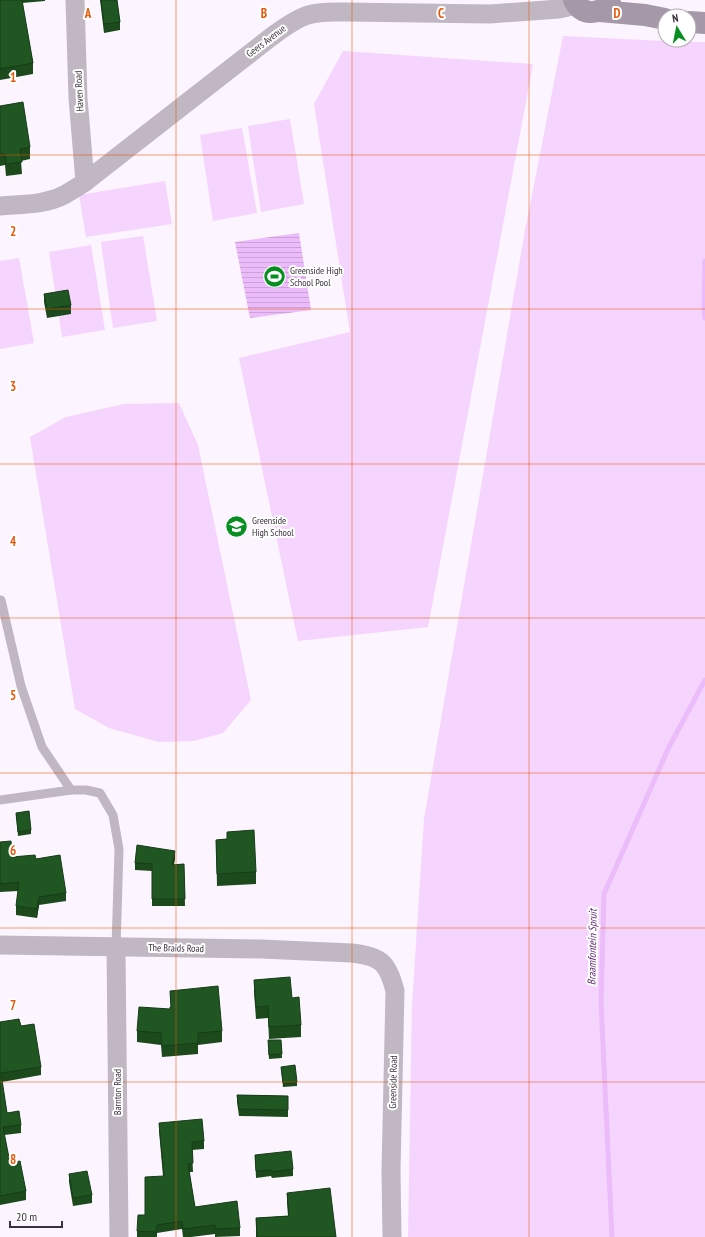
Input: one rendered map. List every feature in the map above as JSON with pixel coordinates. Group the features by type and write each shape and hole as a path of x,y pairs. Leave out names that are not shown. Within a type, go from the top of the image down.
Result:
{"street":[{"name":"Haven Road","path":"75,0 78,98 85,182"},
{"path":"630,0 655,17"},
{"name":"Geers Avenue","path":"0,206 38,203 63,196 85,182 271,37 290,24 309,14 324,12 490,14 559,9 575,2"},
{"path":"575,2 586,11 606,6 655,17"},
{"name":"The Braids Road","path":"0,944 261,949 352,953"},
{"name":"Barnton Road","path":"116,947 119,1237"},
{"name":"Greenside Road","path":"352,953 367,954 376,958 384,965 391,974 395,991 391,1163 392,1237"}],"lane":[{"path":"1,600 21,686 42,747 71,790"},
{"path":"0,800 71,790 86,790 100,793 113,815 119,849 116,947"}],"shaded area":[{"path":"563,36 657,41 657,48 697,48 697,42 705,42 705,1237 408,1237 412,1005 424,819 524,236"},
{"path":"343,51 533,64 428,627 298,641 239,358 350,332 314,104"},
{"path":"290,119 304,204 261,212 248,126"},
{"path":"242,128 257,213 213,221 200,135"},
{"path":"165,181 172,224 86,237 79,195"},
{"name":"Greenside High School Pool","path":"299,233 311,310 250,318 235,242"},
{"path":"143,236 157,321 113,328 101,242"},
{"path":"91,245 105,330 62,337 49,252"},
{"path":"19,258 34,343 0,349 0,261"},
{"path":"179,403 198,445 251,700 223,733 194,741 159,742 109,728 75,709 30,437 66,417 124,404"}],"building":[{"path":"0,0 22,0 33,63 0,69"},
{"path":"101,0 117,0 120,22 104,24"},
{"path":"23,102 30,147 20,149 22,162 6,164 5,154 0,154 0,106"},
{"path":"68,290 71,305 47,309 44,294"},
{"path":"29,811 31,830 18,832 16,813"},
{"path":"254,830 256,872 217,874 216,840 227,839 227,832"},
{"path":"11,841 12,857 35,855 36,859 60,855 66,893 39,897 37,909 16,906 19,882 0,884 0,842"},
{"path":"137,845 175,851 172,865 184,864 185,899 152,899 152,864 135,863"},
{"path":"290,977 292,998 299,997 301,1025 269,1027 268,1006 256,1007 254,980"},
{"path":"218,986 222,1031 198,1033 198,1043 162,1046 161,1033 137,1031 139,1007 170,1009 170,991"},
{"path":"19,1019 21,1026 34,1024 41,1067 1,1073 7,1113 19,1111 21,1125 3,1127 10,1163 20,1161 26,1191 0,1196 0,1022"},
{"path":"268,1040 281,1040 282,1054 269,1055"},
{"path":"295,1065 297,1082 283,1083 281,1067"},
{"path":"237,1095 288,1096 288,1110 239,1109"},
{"path":"202,1119 204,1141 192,1142 193,1163 188,1164 195,1207 237,1201 240,1228 215,1229 215,1225 183,1229 182,1221 157,1225 156,1232 137,1231 138,1215 145,1215 145,1177 164,1176 159,1123"},
{"path":"291,1151 293,1169 272,1172 271,1170 256,1171 255,1155"},
{"path":"87,1171 92,1195 73,1198 69,1174"},
{"path":"330,1188 336,1237 257,1237 256,1218 289,1216 287,1193"}],"waterway":[{"name":"Braamfontein Spruit","path":"705,261 705,318"},
{"name":"Braamfontein Spruit","path":"612,1237 601,1002 604,894 669,747 705,680"}],"place":[{"name":"Greenside High School Pool","path":"274,276"},
{"name":"Greenside High School","path":"237,526"}]}
